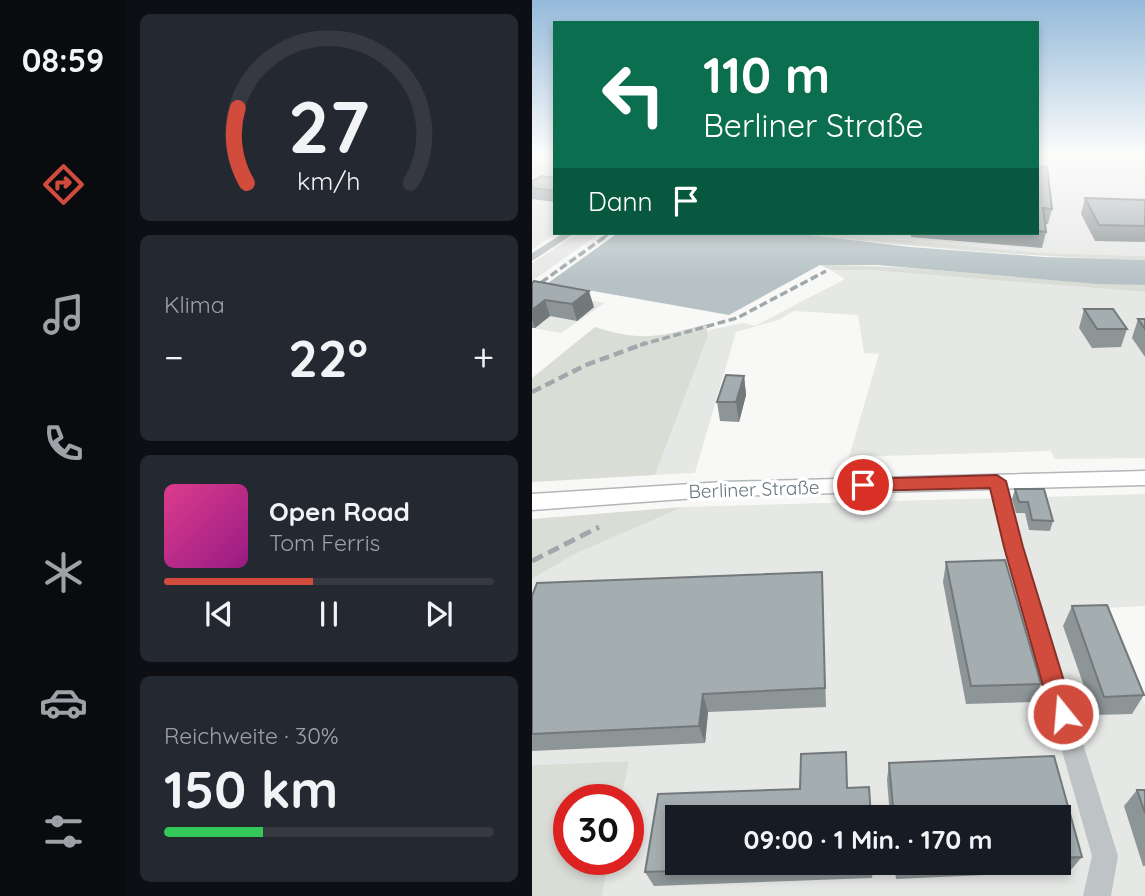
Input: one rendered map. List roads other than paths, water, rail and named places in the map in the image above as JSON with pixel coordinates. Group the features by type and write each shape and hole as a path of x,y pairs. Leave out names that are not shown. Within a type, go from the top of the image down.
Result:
{"main road":[{"name":"Berliner Straße","path":"532,502 659,492 1145,478"}],"street":[{"path":"532,258 567,235"},
{"path":"997,481 1013,547 1105,856 1097,896"}],"railway":[{"path":"603,238 607,235"},
{"path":"532,289 606,236"},
{"path":"642,344 737,318 826,271"},
{"path":"532,392 586,365 642,344"},
{"path":"532,561 599,527"}]}
